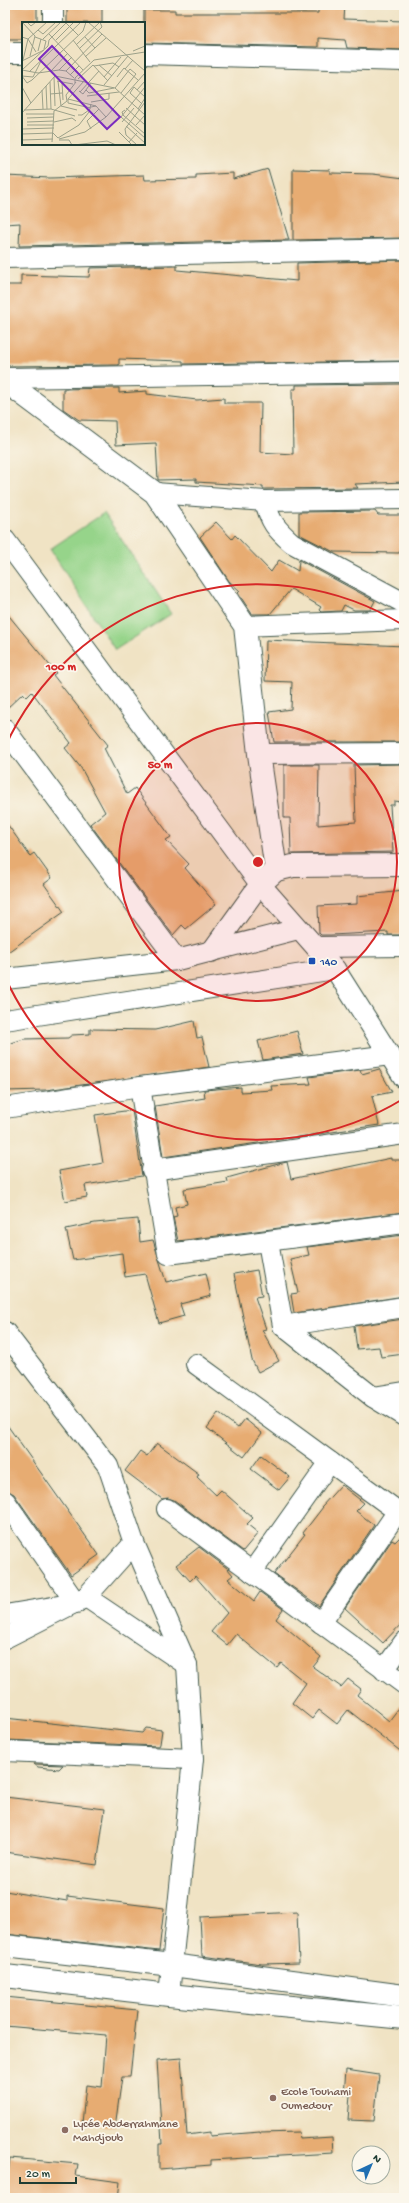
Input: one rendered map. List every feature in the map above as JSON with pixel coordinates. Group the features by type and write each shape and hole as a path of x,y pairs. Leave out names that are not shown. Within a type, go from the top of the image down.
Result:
{"street":[{"path":"53,5 53,22"},
{"path":"145,54 404,61"},
{"path":"5,258 404,249"},
{"path":"5,378 404,372"},
{"path":"5,381 155,493 245,626 259,754 276,870"},
{"path":"155,493 265,501 404,499"},
{"path":"265,501 269,518 278,531 292,543 404,603"},
{"path":"5,540 260,884 298,929 335,969 404,1078"},
{"path":"245,626 404,620"},
{"path":"7,736 177,960"},
{"path":"259,754 404,753"},
{"path":"211,952 260,884 276,870 293,866 404,865"},
{"path":"5,979 177,960 298,929"},
{"path":"316,947 404,946"},
{"path":"5,1020 335,969"},
{"path":"5,1108 140,1087 390,1055"},
{"path":"140,1087 152,1170 168,1254 404,1223"},
{"path":"152,1170 404,1134"},
{"path":"268,1242 283,1326 373,1397 404,1416"},
{"path":"283,1326 404,1307"},
{"path":"5,1332 108,1466 134,1543 187,1665 193,1759 169,1995"},
{"path":"196,1364 401,1514 321,1623"},
{"path":"373,1397 404,1392"},
{"path":"252,1572 330,1462"},
{"path":"5,1501 81,1600 187,1665"},
{"path":"167,1509 404,1684"},
{"path":"5,1638 81,1600 134,1543"},
{"path":"5,1614 81,1600"},
{"path":"384,1670 404,1642"},
{"path":"5,1751 193,1759"},
{"path":"5,1946 172,1965 404,1996"},
{"path":"5,1976 169,1995 404,2018"}],"green space":[{"path":"104,513 171,614 115,650 50,549"}],"building":[{"path":"5,5 37,5 37,22 22,22 22,39 5,39"},
{"path":"67,5 102,5 102,22 67,22"},
{"path":"318,5 345,5 344,19 404,21 404,50 347,48 345,40 318,38 318,47 145,43 144,10 175,10 175,13 318,13"},
{"path":"268,169 289,240 19,246 20,223 5,224 5,176 50,178 144,175 145,180 196,179 196,175 233,173 233,179"},
{"path":"293,169 330,170 330,173 373,174 404,178 404,238 293,240"},
{"path":"404,260 404,361 183,364 183,361 119,359 119,365 5,366 5,285 21,285 21,275 89,277 90,268 177,266 177,270 297,281 297,263"},
{"path":"404,384 404,482 355,484 358,488 263,489 263,486 196,482 196,479 158,480 156,443 116,445 115,421 79,420 63,409 63,389 119,388 119,393 147,391 147,394 197,400 224,398 224,403 261,403 260,452 293,454 292,389 296,389 296,385"},
{"path":"375,511 378,515 404,515 404,544 399,553 334,552 299,534 299,512"},
{"path":"216,522 232,539 235,535 271,572 279,560 298,571 299,560 375,601 370,610 354,610 344,605 341,611 321,612 319,610 321,607 291,589 270,614 252,614 238,593 240,591 229,581 200,537"},
{"path":"5,611 56,673 53,675 108,745 104,748 127,794 135,788 171,837 166,840 189,864 185,868 216,904 186,929 182,925 173,935 90,824 105,812 81,768 65,748 71,743 32,692 27,697 23,693 5,710"},
{"path":"266,640 404,646 404,742 274,742 269,712 291,709 292,682 265,681"},
{"path":"404,764 404,802 394,801 394,805 390,805 393,852 291,854 290,818 284,818 284,765 319,765 318,825 356,822 354,765"},
{"path":"5,821 30,856 34,853 52,878 44,884 64,912 5,954"},
{"path":"404,891 404,935 388,935 388,932 331,935 321,935 319,933 318,906 357,904 357,896"},
{"path":"194,1021 197,1038 202,1037 209,1067 46,1090 5,1091 5,1045 24,1039 68,1038 72,1035 90,1034 90,1029 155,1030"},
{"path":"297,1031 303,1054 263,1060 258,1041"},
{"path":"379,1069 392,1092 372,1096 379,1125 163,1157 155,1106 205,1098 204,1090 241,1087 241,1092 272,1090 271,1086 311,1084 309,1077 360,1070 362,1074"},
{"path":"132,1110 142,1176 85,1185 87,1197 65,1201 59,1171 103,1163 95,1115"},
{"path":"391,1158 391,1160 404,1160 404,1212 178,1241 173,1217 177,1216 175,1207 187,1204 184,1189 228,1182 227,1178 287,1162 291,1179"},
{"path":"138,1219 140,1242 153,1240 166,1282 206,1273 211,1296 180,1304 184,1316 159,1323 145,1274 125,1277 122,1253 73,1260 66,1229 95,1223"},
{"path":"404,1235 404,1296 294,1313 291,1294 298,1293 290,1259 309,1255 307,1247"},
{"path":"257,1270 262,1296 255,1297 266,1329 262,1330 279,1361 258,1372 252,1360 234,1274"},
{"path":"404,1319 404,1354 381,1357 379,1347 357,1349 354,1326"},
{"path":"218,1413 238,1428 245,1419 262,1433 244,1457 207,1428"},
{"path":"5,1422 99,1555 71,1575 14,1494 5,1490"},
{"path":"157,1443 199,1474 197,1477 216,1495 221,1490 253,1518 247,1524 258,1533 243,1551 174,1500 168,1498 162,1499 125,1471 140,1451 147,1456"},
{"path":"261,1455 290,1477 279,1490 251,1469"},
{"path":"341,1485 364,1503 356,1511 374,1525 319,1606 274,1574 305,1534 303,1533 323,1507 322,1506"},
{"path":"404,1533 404,1621 383,1643 345,1608 392,1540 395,1542"},
{"path":"199,1547 227,1568 233,1575 228,1579 254,1601 260,1592 283,1609 276,1619 321,1657 313,1667 341,1687 348,1679 361,1689 357,1695 389,1721 404,1701 404,1754 348,1710 337,1724 319,1710 312,1719 292,1703 306,1683 281,1663 277,1668 236,1634 227,1645 211,1632 227,1613 195,1576 190,1581 176,1565"},
{"path":"5,1718 142,1733 146,1728 162,1730 159,1746 5,1740"},
{"path":"34,1764 63,1765 59,1769 38,1767"},
{"path":"5,1797 105,1809 97,1865 5,1852"},
{"path":"5,1891 67,1901 67,1896 164,1908 159,1951 5,1934"},
{"path":"297,1912 299,1963 262,1964 202,1956 200,1917"},
{"path":"5,1997 137,2010 130,2077 122,2077 115,2127 82,2123 86,2085 102,2087 106,2035 5,2026"},
{"path":"181,2058 187,2135 210,2132 210,2136 260,2132 299,2132 300,2139 332,2137 333,2153 211,2160 211,2165 159,2169 159,2144 162,2144 157,2060"},
{"path":"346,2070 379,2075 374,2121 348,2120 350,2095 344,2094"},
{"path":"10,2158 78,2164 76,2176 120,2182 118,2198 5,2198"}],"place":[{"name":"140","path":"312,961"},
{"name":"Ecole Touhami Oumedour","path":"273,2098"},
{"name":"Lycée Abderrahmane Mahdjoub","path":"65,2130"}]}
